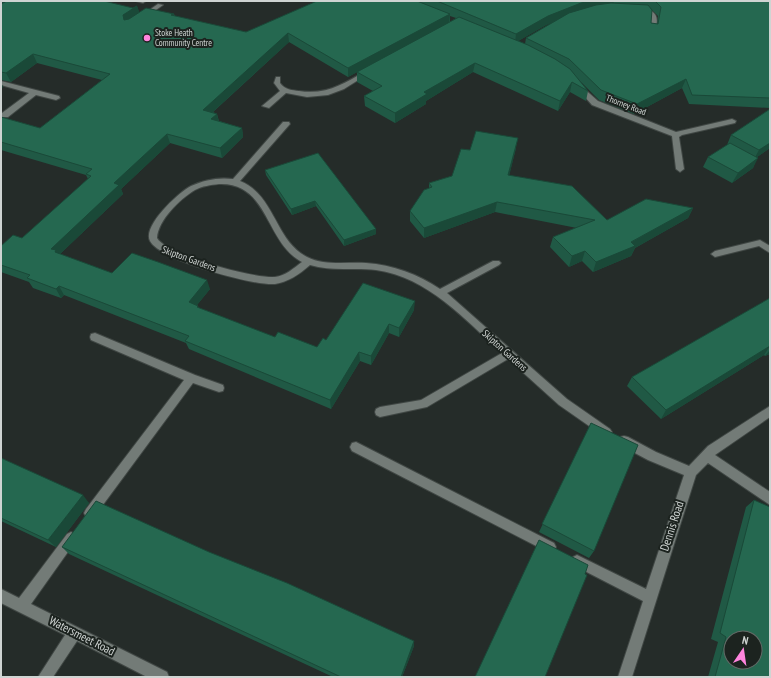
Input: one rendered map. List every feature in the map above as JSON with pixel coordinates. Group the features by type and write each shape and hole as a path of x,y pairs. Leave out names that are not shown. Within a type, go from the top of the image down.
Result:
{"street":[{"path":"139,1 143,2"},
{"path":"135,22 160,4"},
{"path":"632,8 649,8 655,18 652,31"},
{"path":"278,78 277,83 285,91 309,95 324,95 375,68"},
{"name":"Thorney Road","path":"574,81 588,98 596,103 677,135"},
{"path":"1,83 56,98"},
{"path":"266,106 285,91"},
{"path":"5,115 35,92"},
{"path":"680,169 675,142 677,135 686,130 732,121"},
{"path":"235,182 286,124"},
{"name":"Skipton Gardens","path":"309,261 290,275 277,280 262,281 248,278 168,252 157,246 152,237 153,229 158,221 192,189 216,181 243,184 256,194 290,249 302,259 309,261 318,265 336,267 366,266 408,274 440,293 563,402 586,419 652,456 691,472"},
{"path":"715,254 760,243 770,250"},
{"path":"440,293 496,263"},
{"path":"95,337 190,378 219,388"},
{"path":"380,412 423,404 509,354"},
{"path":"21,606 190,378"},
{"name":"Dennis Road","path":"625,677 691,472 706,455 770,411"},
{"path":"356,447 650,598"},
{"path":"706,455 770,499"},
{"name":"Watersmeet Road","path":"1,596 162,677"},
{"path":"45,677 75,632"}],"building":[{"path":"7,1 104,1 133,8 137,6 123,15 124,20 129,19 146,8 246,32 317,1 417,1 450,14 348,68 288,33 203,110 217,114 211,119 242,128 220,148 167,134 114,183 119,185 51,249 56,250 55,252 112,273 132,253 207,280 189,302 198,306 197,307 275,337 278,332 317,347 323,338 326,340 363,283 415,301 399,328 389,324 371,356 359,352 330,400 185,341 189,336 59,286 56,289 27,278 30,275 1,265 1,246 13,235 22,238 91,176 86,174 92,169 1,142 1,117 40,128 110,74 33,54 6,73 1,72 1,4"},
{"path":"437,1 590,1 548,16 516,34"},
{"path":"655,1 770,1 770,98 692,95 686,79 637,104 601,90 569,59 526,38 569,13 596,5 611,3 648,5 652,10 651,23 658,24 661,7"},
{"path":"459,17 528,45 555,59 570,69 588,91 572,82 560,101 475,63 424,92 427,94 395,113 364,96 382,86 357,72"},
{"path":"770,109 770,143 759,150 731,135"},
{"path":"476,131 518,138 508,175 572,186 607,220 646,199 693,208 631,242 635,246 596,262 585,251 572,256 553,237 595,220 497,202 424,228 410,211 424,190 432,187 429,183 452,176 461,149 470,150"},
{"path":"730,143 758,158 738,173 708,157"},
{"path":"318,153 376,229 344,240 315,201 291,209 265,170"},
{"path":"770,298 770,346 666,410 632,377"},
{"path":"591,423 638,445 594,551 542,524"},
{"path":"1,458 83,495 48,540 1,518"},
{"path":"754,500 770,507 770,677 715,677 723,648 723,670 763,670 763,630 723,630 723,635 720,633"},
{"path":"96,501 209,552 287,583 414,641 401,677 341,677 62,547"},
{"path":"539,540 588,565 585,574 587,575 545,677 475,677"}],"place":[{"name":"Stoke Heath Community Centre","path":"147,38"}]}
